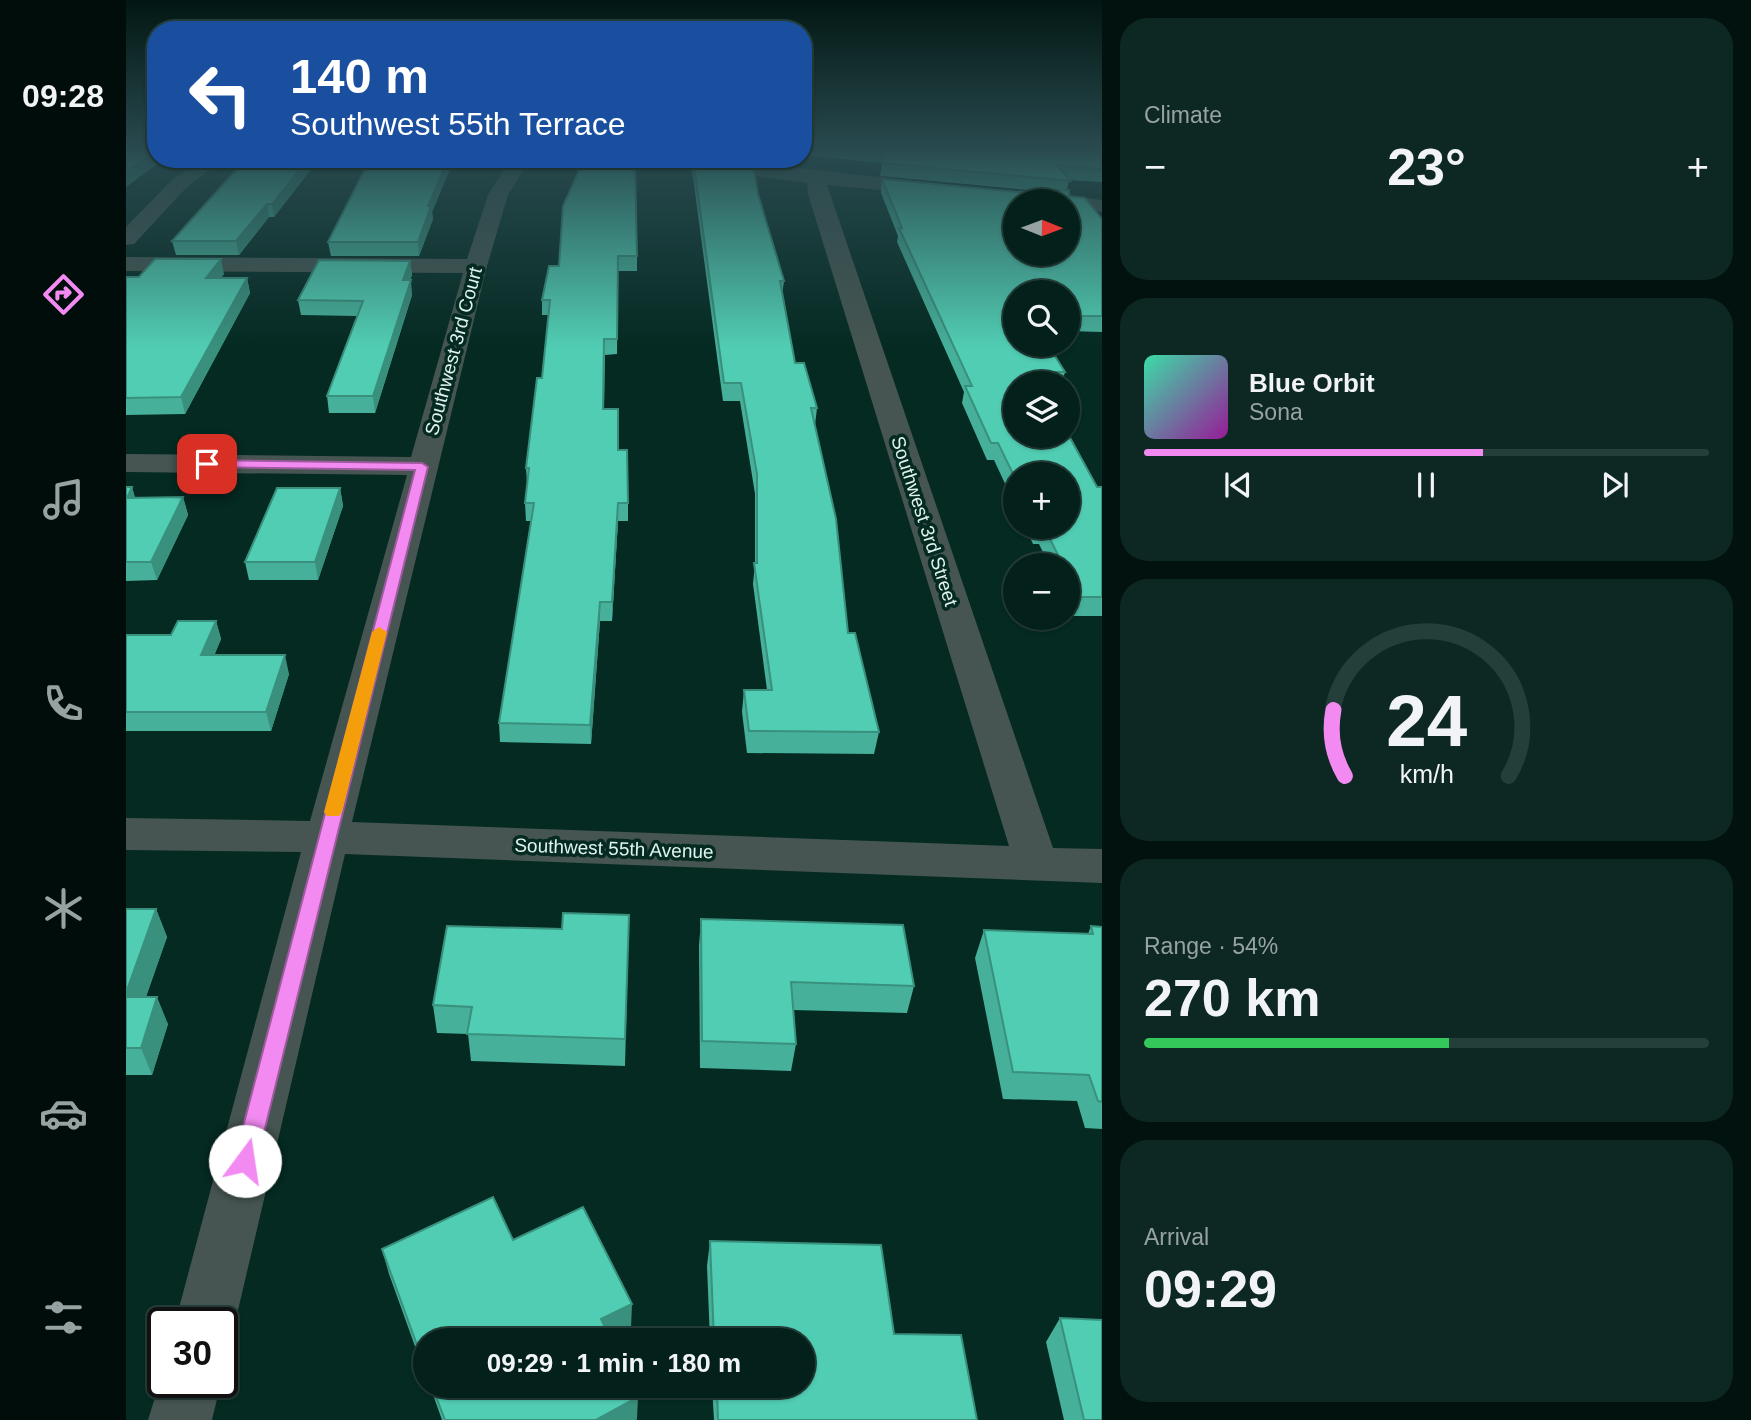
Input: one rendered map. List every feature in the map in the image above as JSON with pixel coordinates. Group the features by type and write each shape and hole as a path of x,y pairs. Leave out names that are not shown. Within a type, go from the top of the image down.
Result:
{"street":[{"path":"126,239 149,215"},
{"name":"Southwest 3rd Court","path":"209,1307 422,467 476,267 493,215"},
{"name":"Southwest 3rd Street","path":"825,215 1037,864"},
{"path":"126,264 476,267"},
{"path":"126,463 422,467"},
{"name":"Southwest 55th Avenue","path":"126,834 327,836 1102,866"},
{"path":"180,1420 186,1398"}],"building":[{"path":"195,215 258,215 236,241 172,241"},
{"path":"342,215 428,215 418,242 328,242"},
{"path":"562,215 636,215 637,256 618,256 617,339 604,339 603,409 618,409 618,450 627,450 628,503 618,503 612,602 600,602 590,725 499,723 534,503 525,503 529,468 526,468 537,378 542,378 550,300 542,300 549,266 559,266"},
{"path":"701,215 764,215 784,281 780,281 795,363 804,363 817,408 811,408 836,519 848,633 855,633 879,732 749,731 744,690 772,690 754,563 757,563 757,474 741,383 724,383"},
{"path":"897,215 1003,215 1003,266 1080,266 1080,215 1099,215 1102,219 1102,316 1080,316 1080,280 1003,280 1003,357 1056,357 1064,371 1003,371 1003,448 1076,448 1097,487 1102,487 1102,597 1080,597 1080,553 1057,553 1050,539 1080,539 1080,462 1007,462 998,443 991,443 965,386 972,386 899,228 902,228"},
{"path":"155,259 221,259 206,278 247,278 181,397 126,398 126,277 139,277"},
{"path":"319,260 410,261 403,280 411,280 373,396 327,396 363,301 298,300"},
{"path":"126,487 132,487 127,498 183,497 151,562 126,562"},
{"path":"277,488 340,488 315,562 245,562"},
{"path":"178,621 216,621 201,655 285,655 266,712 126,712 126,635 171,635"},
{"path":"126,909 156,909 126,993"},
{"path":"563,913 629,915 625,1039 467,1034 472,1007 433,1005 447,926 562,929"},
{"path":"701,919 903,925 914,986 791,982 796,1044 702,1041"},
{"path":"1091,926 1102,927 1102,1102 1098,1101 1089,1075 1013,1072 984,930 1093,934"},
{"path":"126,997 157,997 141,1048 126,1048"},
{"path":"493,1197 513,1240 583,1207 632,1304 601,1319 605,1328 413,1328 413,1334 382,1249"},
{"path":"710,1241 881,1245 894,1334 961,1335 977,1420 718,1420 717,1398 815,1398 815,1328 714,1328"},
{"path":"1060,1318 1102,1320 1102,1420 1084,1420"},
{"path":"437,1398 636,1398 596,1420 445,1420"}],"slow traffic":[{"path":"333,812 379,632"}],"route":[{"path":"207,464 422,467 245,1161"}]}
